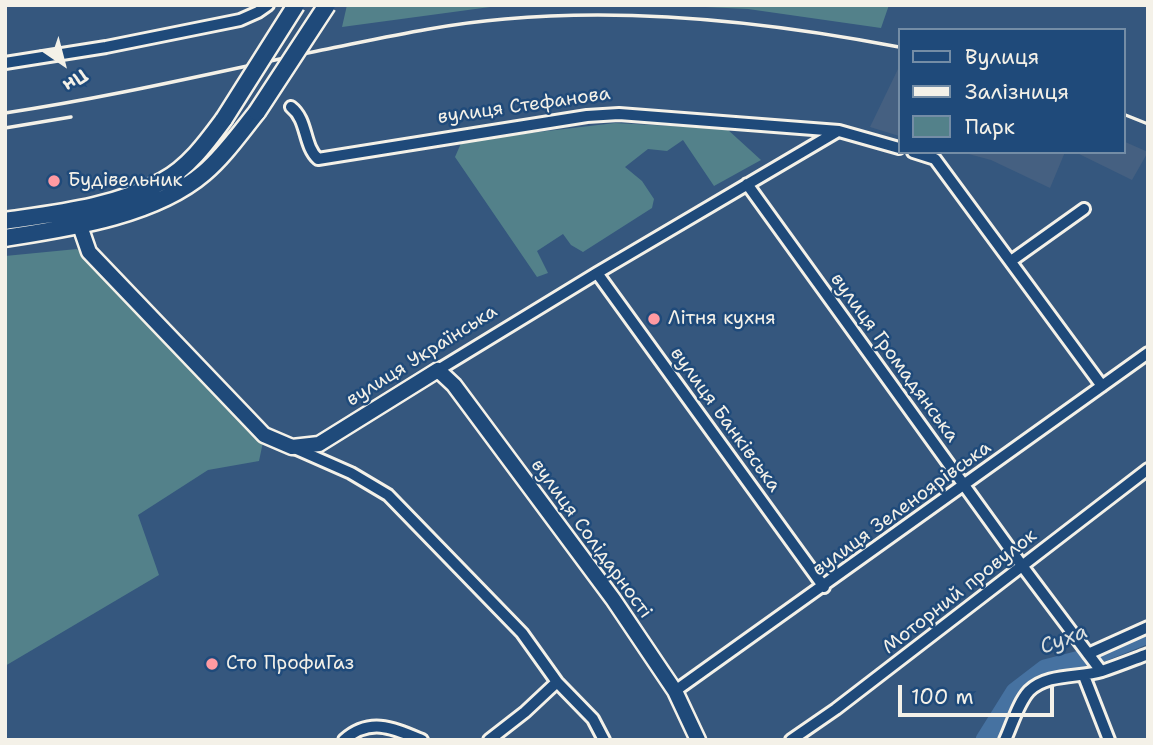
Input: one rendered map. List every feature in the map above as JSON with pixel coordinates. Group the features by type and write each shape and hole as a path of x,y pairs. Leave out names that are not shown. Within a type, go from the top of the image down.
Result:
{"main road":[{"path":"5,221 83,209 117,200 164,181 205,145 296,5"},
{"path":"5,239 80,226 155,201 180,190 203,174 229,148 257,112 327,5"},
{"path":"80,226 83,209"}],"street":[{"path":"5,63 106,47 240,20 268,5"},
{"name":"вулиця Стефанова","path":"291,107 299,113 312,153 318,159 587,116 619,114 839,131"},
{"path":"839,131 898,148"},
{"name":"вулиця Українська","path":"292,447 319,444 597,273 839,131"},
{"path":"919,154 935,159 1102,386"},
{"name":"вулиця Громадянська","path":"747,184 1023,567 1100,669"},
{"path":"1011,261 1084,209"},
{"path":"80,226 89,252 264,435 351,473 388,495 522,633 557,682 593,719 604,740"},
{"name":"вулиця Банківська","path":"597,273 824,587"},
{"name":"вулиця Зеленоярівська","path":"675,691 824,587 1148,352"},
{"name":"вулиця Солідарності","path":"438,370 454,385 604,587 675,691 698,740"},
{"name":"Моторний провулок","path":"791,740 836,709 1148,469"},
{"path":"1088,654 1148,627"},
{"path":"1005,740 1030,690 1052,679 1084,676 1148,654"},
{"path":"1084,676 1109,740"},
{"path":"489,740 557,682"},
{"path":"344,740 364,727 376,726 397,730 422,740"}],"shaded area":[{"path":"898,69 898,136 870,127"},
{"path":"1125,142 1148,152 1132,180 1079,154 1125,154"},
{"path":"968,154 1064,154 1050,188 991,160"}],"green space":[{"path":"347,5 505,5 342,27"},
{"path":"663,5 889,5 881,28 748,9"},
{"path":"615,123 727,129 761,160 714,186 683,140 667,151 648,149 625,167 642,181 654,199 652,208 583,252 571,245 563,234 537,251 548,273 537,277 455,157 462,141"},
{"path":"77,249 263,442 259,461 208,470 138,515 159,575 5,666 5,256"}],"waterway":[{"name":"Суха","path":"985,740 1015,692 1045,669 1088,658 1148,634"}],"railway":[{"path":"5,113 125,92 413,32 505,19 604,15 703,19 801,30 898,47"},
{"path":"1125,115 1148,124"},
{"path":"5,128 71,117"}],"place":[{"name":"Будівельник","path":"54,181"},
{"name":"Літня кухня","path":"654,319"},
{"name":"Сто ПрофиГаз","path":"212,664"}]}
